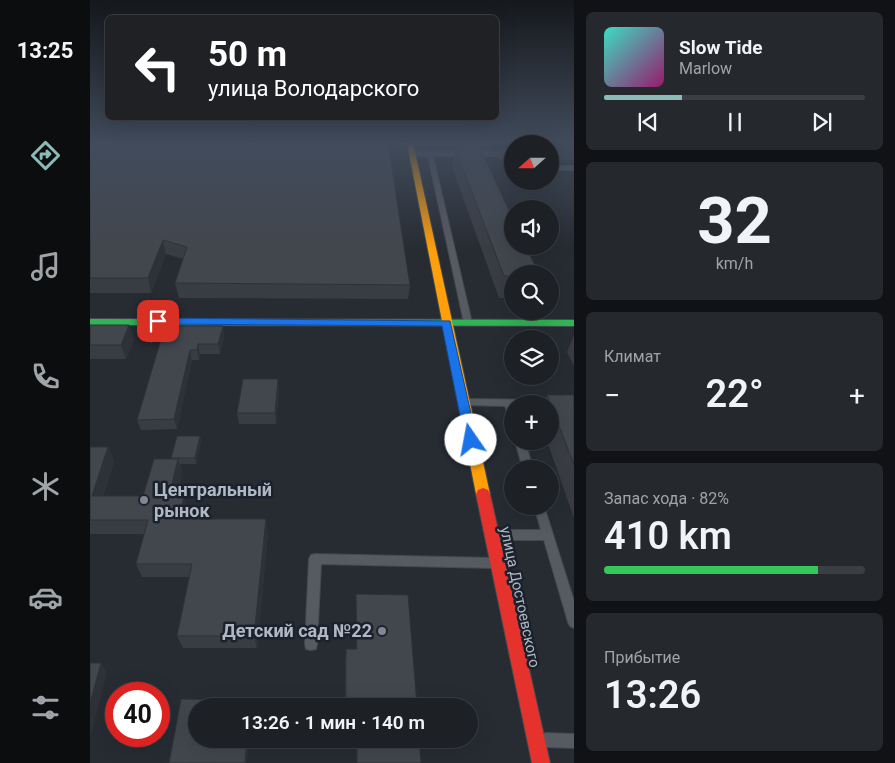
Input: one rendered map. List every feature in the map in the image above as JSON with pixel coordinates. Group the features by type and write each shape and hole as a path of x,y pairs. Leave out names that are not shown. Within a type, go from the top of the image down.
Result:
{"street":[{"name":"улица Достоевского","path":"418,179 446,323 541,763"},
{"path":"90,322 574,323"}],"lane":[{"path":"436,179 468,323"},
{"path":"152,338 158,321"},
{"path":"463,402 504,403"},
{"path":"559,403 574,403"},
{"path":"542,515 574,622"},
{"path":"492,535 548,536"},
{"path":"311,644 315,559 498,563"},
{"path":"536,740 574,741"}],"building":[{"path":"90,179 394,179 410,285 175,283 187,247 163,240 148,278 90,278"},
{"path":"467,179 494,179 504,200 504,255 530,255 535,265 504,265 504,276"},
{"path":"90,325 129,325 121,345 90,345"},
{"path":"165,326 223,326 218,344 198,344 197,350 190,350 174,419 137,420"},
{"path":"243,379 278,379 275,413 237,413"},
{"path":"559,395 574,395 574,465 559,426"},
{"path":"177,436 200,436 195,458 171,458"},
{"path":"90,447 108,447 92,496 143,496 154,459 178,459 169,496 184,496 179,519 266,519 254,636 177,636 192,564 136,564 148,520 90,520"},
{"name":"Детский сад №22","path":"356,594 408,595 416,698 346,698 346,649 357,649"},
{"path":"90,663 101,663 90,704"},
{"path":"181,699 188,699 188,748 246,748 245,763 169,763"},
{"path":"357,748 420,748 421,763 357,763"}],"traffic: fast":[{"path":"90,322 574,323"}],"traffic: slow":[{"path":"417,179 483,494"}],"traffic: jam":[{"path":"483,494 541,763"}],"place":[{"name":"Центральный рынок","path":"144,500"},
{"name":"Детский сад №22","path":"382,631"}],"route":[{"path":"158,321 446,323 471,440"}]}
